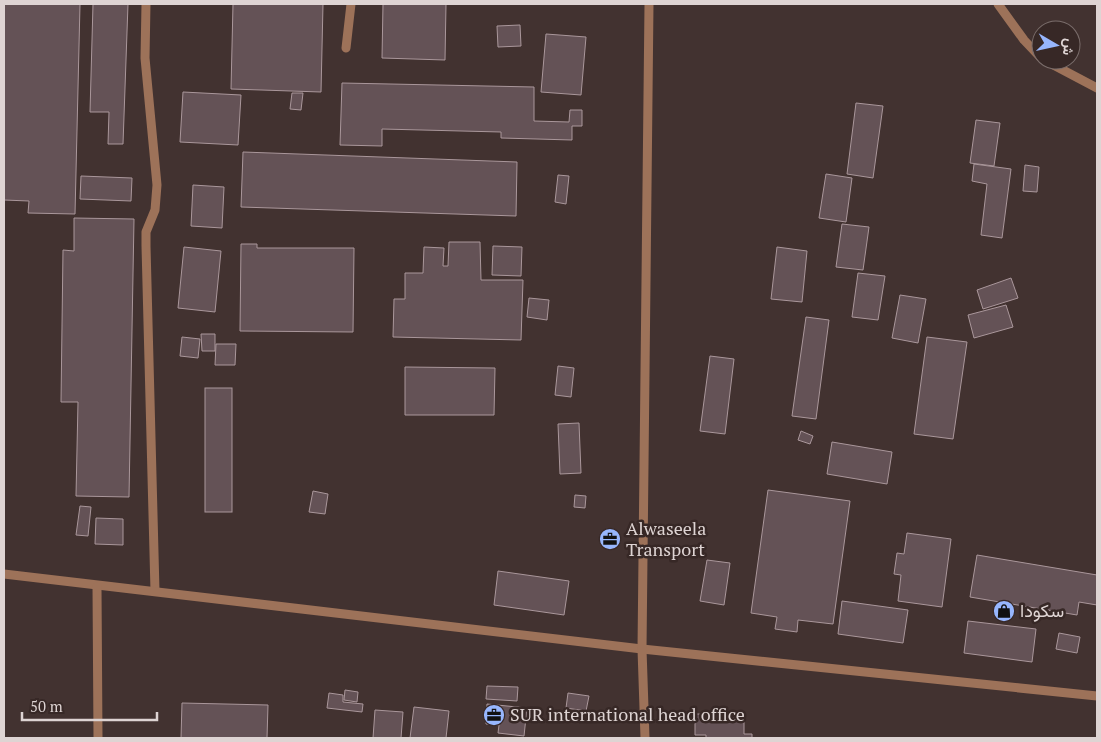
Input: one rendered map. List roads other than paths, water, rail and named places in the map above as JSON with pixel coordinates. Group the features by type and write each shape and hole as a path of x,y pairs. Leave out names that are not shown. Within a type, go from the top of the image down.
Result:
{"lane":[{"path":"146,4 145,58 157,185 155,210 146,232 155,591"},
{"path":"346,48 351,4"},
{"path":"645,738 642,649 649,4"},
{"path":"998,4 1031,47"},
{"path":"1063,70 1097,88"},
{"path":"4,574 642,649 1097,696"},
{"path":"98,586 98,738"}],"place":[{"name":"Alwaseela Transport","path":"610,539"},
{"name":"سكودا","path":"1004,611"},
{"name":"SUR international head office","path":"494,715"}]}
